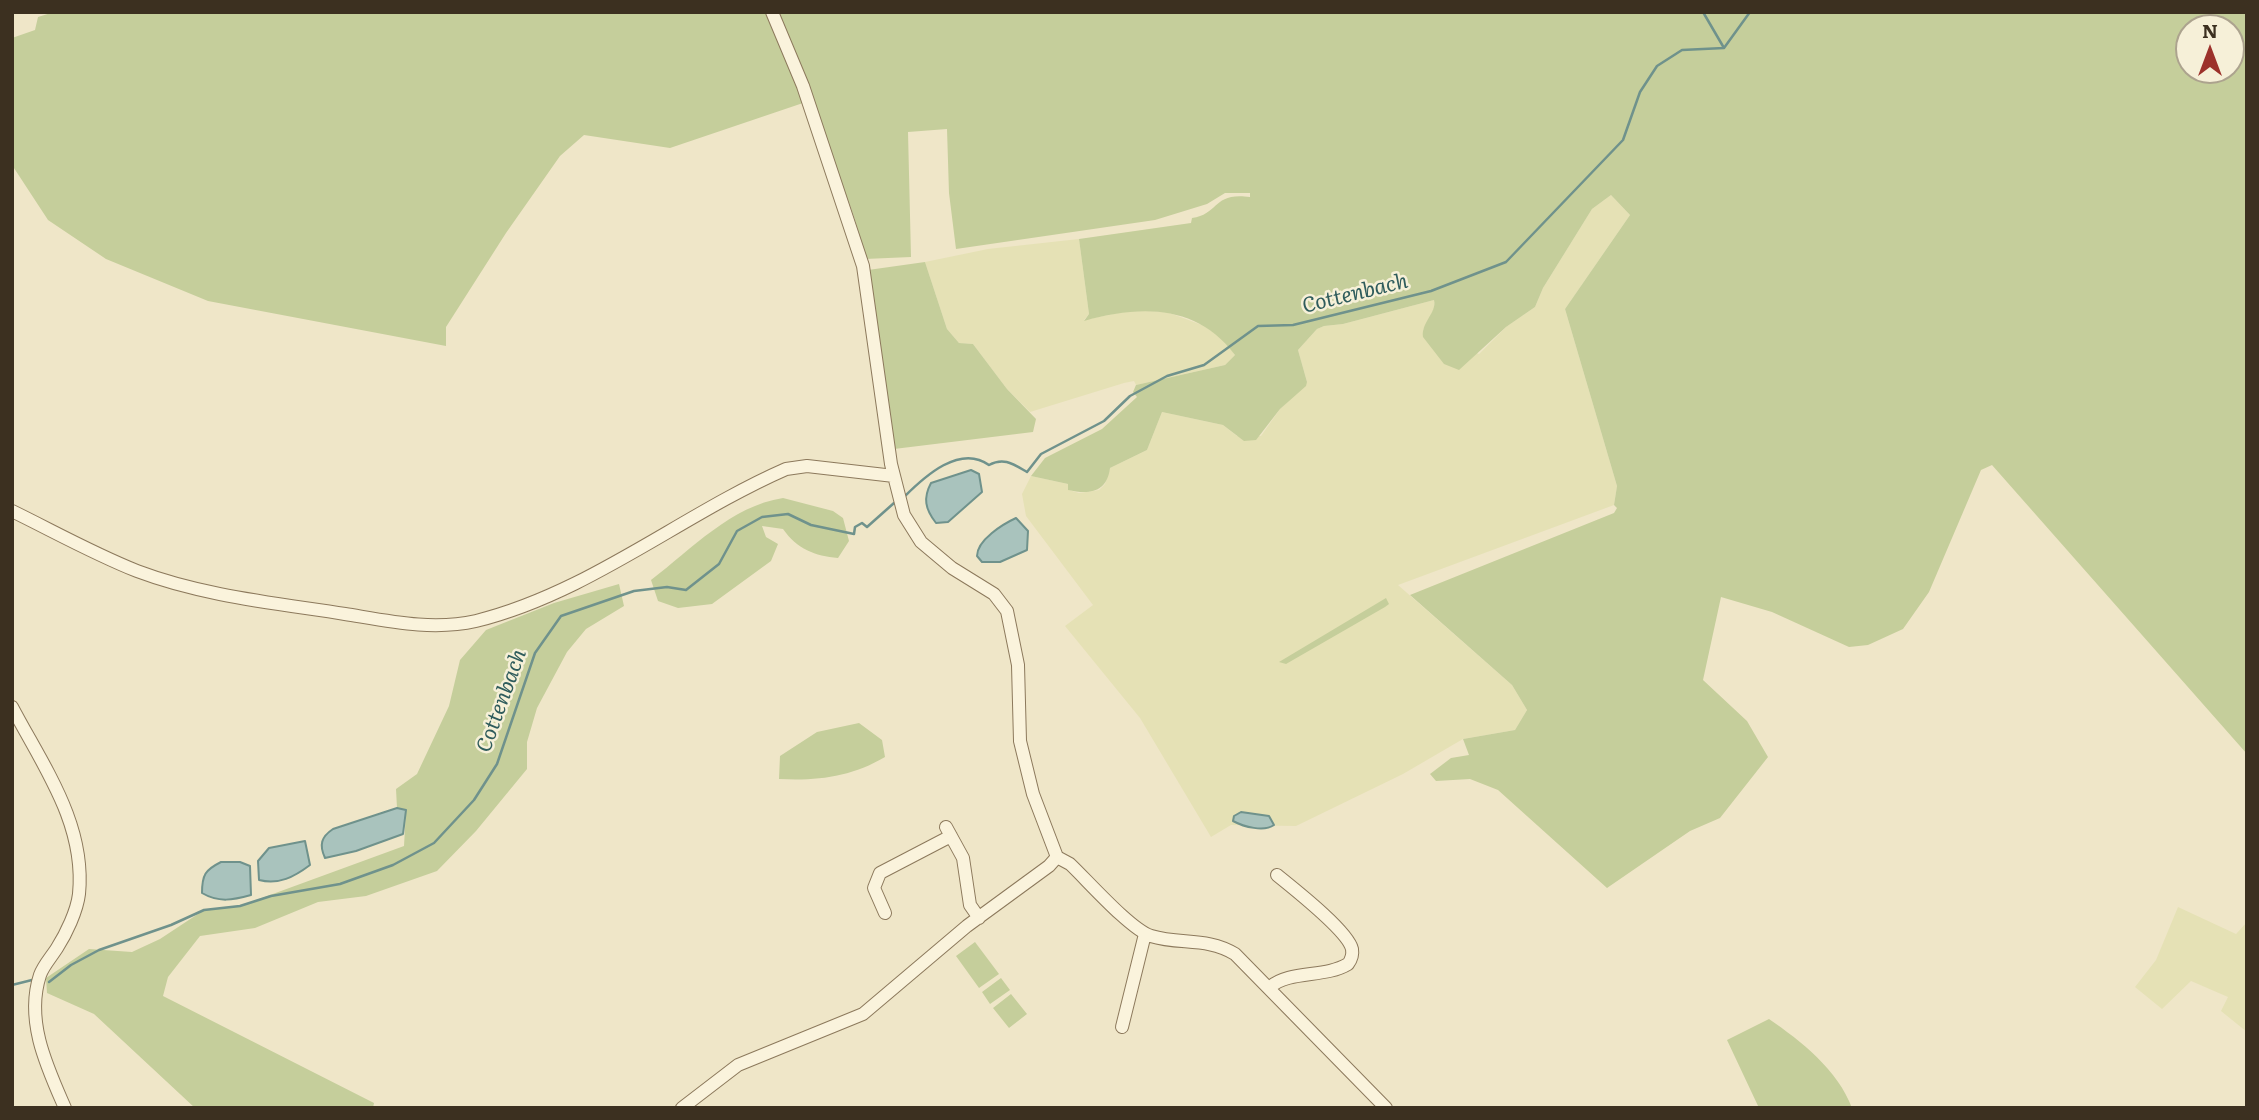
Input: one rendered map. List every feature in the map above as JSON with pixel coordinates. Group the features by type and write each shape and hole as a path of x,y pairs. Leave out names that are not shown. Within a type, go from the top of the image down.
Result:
{"street":[{"path":"772,12 803,86 863,267 894,476 904,515 915,535 952,568 994,594 1007,611 1018,665 1020,741 1033,794 1057,857 1070,864 1145,934 1222,947 1270,987 1386,1108"},
{"path":"12,511 138,571 214,593 410,624 451,625 477,621 520,606 610,566 786,469 807,466 894,476"},
{"path":"12,707 71,818 78,852 79,896 64,938 40,974 35,1026 46,1065 65,1108"},
{"path":"885,912 874,888 880,873 948,832 963,858 970,905 979,918"},
{"path":"682,1108 738,1065 863,1014 1057,857"},
{"path":"1270,987 1282,980 1339,969 1348,964 1352,953 1350,944 1322,914 1278,875"},
{"path":"1122,1027 1145,934"}],"shaded area":[{"path":"1611,195 1630,215 1565,309 1617,486 1614,505 1398,585 1512,685 1527,710 1515,730 1463,739 1403,774 1296,826 1231,825 1211,837 1140,718 1065,626 1093,605 1026,516 1022,494 1031,476 1068,484 1069,490 1079,493 1099,490 1105,484 1110,468 1147,450 1162,412 1223,425 1237,436 1261,436 1280,409 1307,382 1298,350 1317,329 1324,326 1343,324 1434,300 1434,309 1423,330 1479,354 1506,327 1535,307 1543,288 1592,209"},
{"path":"1079,239 1089,314 1084,320 1132,310 1167,312 1202,325 1223,338 1235,355 1225,365 1136,385 1134,381 1124,383 1030,412 1007,389 973,344 959,343 947,329 925,262 988,249"},
{"path":"2178,907 2236,934 2247,922 2247,1032 2221,1011 2228,997 2191,981 2162,1009 2135,987 2156,960"}],"green space":[{"path":"54,12 2247,12 2247,754 1992,465 1981,470 1929,592 1903,629 1868,645 1849,647 1772,612 1721,597 1703,680 1747,721 1768,757 1720,818 1690,831 1607,888 1498,790 1470,779 1436,781 1430,774 1451,758 1469,755 1463,739 1515,730 1527,710 1512,685 1410,595 1614,513 1617,508 1614,505 1617,486 1565,309 1630,215 1611,195 1592,209 1543,288 1535,307 1506,327 1459,370 1444,364 1423,337 1434,300 1343,324 1324,326 1317,329 1298,350 1306,386 1280,409 1256,440 1244,441 1223,425 1162,412 1147,450 1110,468 1101,487 1083,492 1068,490 1068,484 1031,476 1045,458 1102,429 1137,397 1133,392 1136,385 1225,365 1235,355 1220,338 1203,326 1166,313 1126,312 1084,321 1089,314 1079,239 1191,223 1192,218 1208,212 1222,200 1238,196 1250,197 1250,193 1225,193 1207,204 1155,220 956,249 949,193 947,129 908,132 911,257 865,259 847,198 803,103 670,148 584,135 560,156 506,233 446,327 446,346 208,301 106,259 48,220 12,165 12,38 35,30 38,17"},
{"path":"925,262 947,329 959,343 973,344 1007,389 1036,419 1033,432 894,449 868,270"},
{"path":"783,498 833,511 843,518 849,541 838,558 807,550 794,542 783,529 762,526 766,537 778,544 771,561 712,604 678,608 658,601 651,580 729,519 764,503"},
{"path":"619,584 624,606 586,629 567,652 537,708 527,742 527,769 476,831 437,871 366,896 318,902 255,928 200,936 168,977 163,996 374,1103 373,1108 195,1108 94,1014 47,993 46,978 89,949 132,952 160,939 204,910 240,906 404,846 406,811 397,808 396,789 417,774 449,706 460,660 486,630 554,603"},
{"path":"1386,598 1389,604 1385,607 1286,664 1279,662"},
{"path":"859,723 882,740 885,757 860,769 834,776 779,779 780,756 817,732"},
{"path":"975,942 999,974 979,988 956,956"},
{"path":"1001,978 1010,990 990,1004 982,992"},
{"path":"1011,994 1027,1014 1009,1028 993,1008"},
{"path":"1769,1019 1806,1047 1828,1069 1846,1094 1852,1108 1759,1108 1727,1040"}],"water":[{"path":"971,470 979,474 982,492 948,522 936,523 926,503 931,483"},
{"path":"1016,518 1028,531 1027,550 1000,562 982,562 977,556 981,544 998,528"},
{"path":"397,808 406,810 403,834 356,851 325,858 322,842 333,829"},
{"path":"1241,812 1269,816 1274,825 1254,828 1233,821 1234,816"},
{"path":"305,841 310,865 286,879 259,880 258,861 269,848"},
{"path":"221,862 240,862 250,866 251,895 226,900 202,893 206,874"}],"waterway":[{"path":"1703,12 1724,48"},
{"name":"Cottenbach","path":"1724,48 1750,12"},
{"name":"Cottenbach","path":"904,497 932,472 955,460 978,459 989,465 1004,462 1027,472 1041,454 1104,421 1130,396 1167,376 1204,365 1258,326 1293,325 1431,291 1506,262 1623,140 1640,92 1657,66 1682,50 1724,48"},
{"name":"Cottenbach","path":"49,982 71,965 99,950 171,925 204,910 240,906 271,896 340,884 393,865 434,843 474,800 497,764 535,653 561,616 634,591 667,587 686,590 719,564 737,531 762,517 788,514 811,525 854,534 855,527 862,523 867,527 894,503"},
{"name":"Cottenbach","path":"12,985 32,980"}]}
